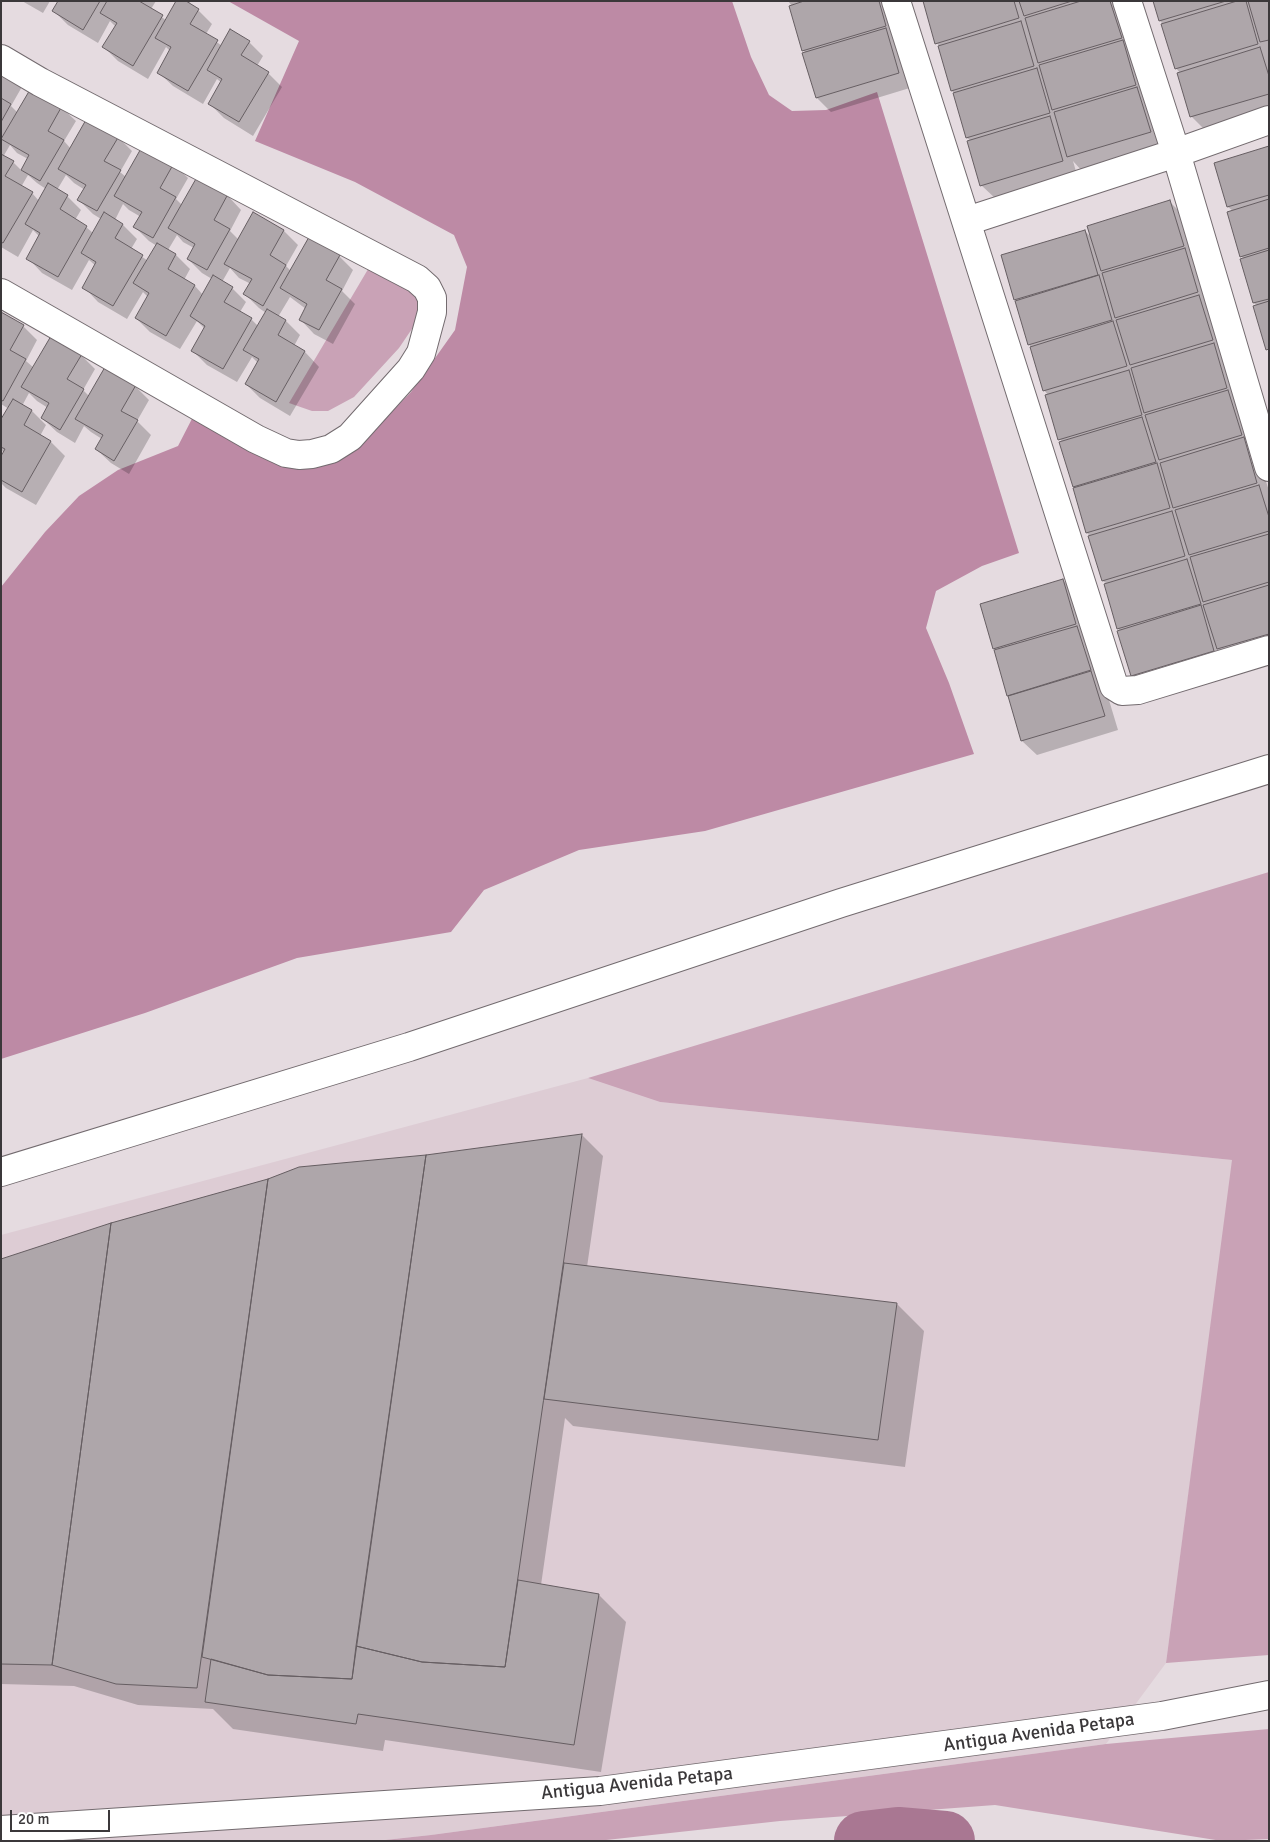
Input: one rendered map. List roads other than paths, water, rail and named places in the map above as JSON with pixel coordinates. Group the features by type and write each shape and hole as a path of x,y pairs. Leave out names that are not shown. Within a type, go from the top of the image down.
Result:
{"street":[{"path":"896,1 1114,686 1122,691 1138,690 1269,650"},
{"path":"1127,1 1176,153 1269,467"},
{"path":"1,60 66,96 417,279 427,288 432,298 432,312 420,353 411,369 350,437 331,449 299,455 286,453 256,439 1,293"},
{"path":"967,221 1176,153 1269,120"},
{"path":"1,1172 409,1047 841,903 1269,769"},
{"name":"Antigua Avenida Petapa","path":"1,1830 600,1791 1162,1716 1269,1695"}],"waterway":[{"path":"864,1841 898,1837 945,1841"}]}
